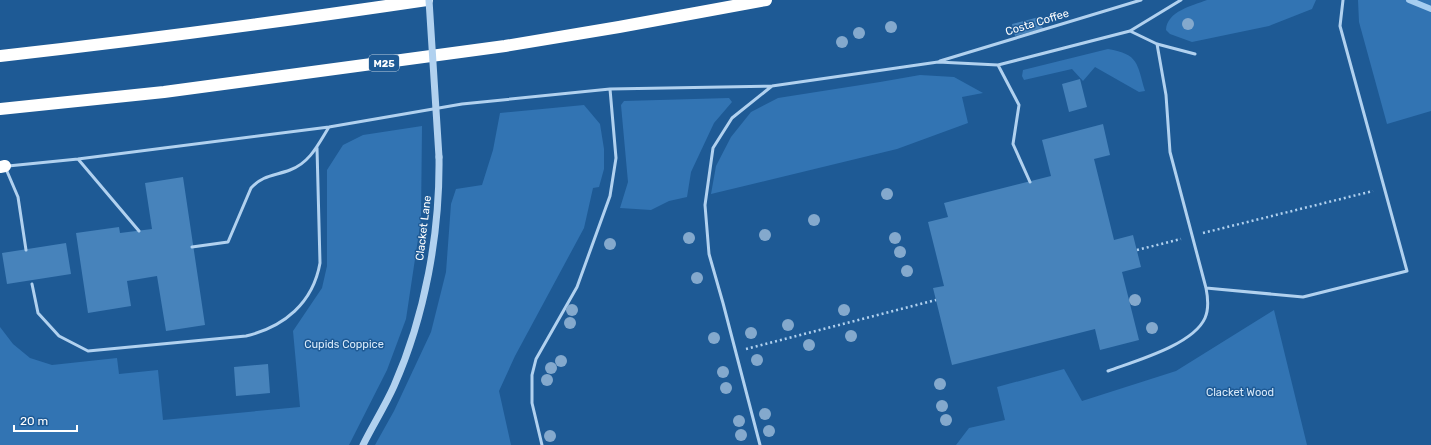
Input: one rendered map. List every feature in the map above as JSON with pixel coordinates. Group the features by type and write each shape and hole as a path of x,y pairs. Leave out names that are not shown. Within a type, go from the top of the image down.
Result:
{"highway":[{"path":"0,56 180,34 428,0"},
{"name":"M25","path":"0,109 172,91 498,48 766,0"}],"street":[{"name":"Clacket Lane","path":"363,445 394,387 404,362 421,306 435,232 439,181 439,157 428,0"}],"lane":[{"name":"Costa Coffee","path":"938,62 1141,0"},
{"path":"26,250 18,197 3,166 78,159 329,127 462,104 610,89 772,86 938,62 998,64 1130,31 1181,0"},
{"path":"1206,288 1303,296 1407,271 1340,26 1343,0"},
{"path":"1130,31 1157,44 1195,54"},
{"path":"1108,371 1179,344 1195,331 1205,319 1209,302 1170,152 1166,95 1157,44"},
{"path":"998,64 1018,105 1013,144 1030,182"},
{"path":"760,445 709,254 705,205 713,148 732,118 772,86"},
{"path":"542,445 532,403 532,375 536,359 577,287 610,196 616,158 610,89"},
{"path":"192,247 228,242 251,188 263,179 292,170 305,162 317,148 329,127"},
{"path":"32,284 38,314 59,336 88,351 246,336 274,327 285,320 304,300 318,277 320,263 317,148"},
{"path":"78,159 139,231"}],"path":[{"path":"1204,233 1384,188"},
{"path":"1137,250 1181,239"},
{"path":"736,352 936,300"}],"green space":[{"path":"1207,0 1316,0 1312,9 1269,26 1192,42 1170,34 1166,30 1167,24 1175,14 1181,10"},
{"path":"1358,0 1431,0 1431,111 1387,124 1359,22"},
{"path":"1108,49 1118,51 1131,57 1138,67 1145,91 1139,92 1095,67 1083,81 1072,69 1024,80 1022,76 1023,70"},
{"path":"920,75 954,77 983,93 962,97 968,123 897,149 711,194 716,166 731,137 751,112 778,98"},
{"path":"729,98 732,102 714,123 691,172 687,197 669,201 651,210 620,208 628,182 621,105 624,101"},
{"path":"584,105 600,124 604,149 604,169 599,187 593,188 584,228 515,356 499,391 511,445 375,445 394,411 431,332 446,272 451,204 456,189 482,185 493,150 500,113"},
{"name":"Cupids Coppice","path":"422,126 421,219 406,319 387,370 349,445 0,445 0,327 13,344 30,358 52,365 117,358 119,374 158,370 163,420 300,407 293,331 322,288 327,266 327,170 343,145 363,135"},
{"name":"Clacket Wood","path":"1274,310 1307,445 956,445 969,428 1005,420 997,387 1064,369 1082,401 1176,371"}],"building":[{"path":"1039,17 1043,29 1015,36 1012,24"},
{"path":"1080,79 1087,107 1069,112 1062,84"},
{"path":"1103,124 1110,155 1094,159 1114,240 1133,235 1141,267 1122,272 1139,340 1100,350 1095,329 952,365 933,288 944,286 928,222 948,217 944,203 1051,176 1042,140"},
{"path":"183,177 205,325 166,331 157,276 127,281 131,306 88,313 76,233 119,227 120,233 152,229 145,183"},
{"path":"66,243 71,274 7,284 2,253"},
{"path":"268,364 270,393 236,396 234,367"}],"waterway":[{"path":"1409,0 1431,9"}]}
